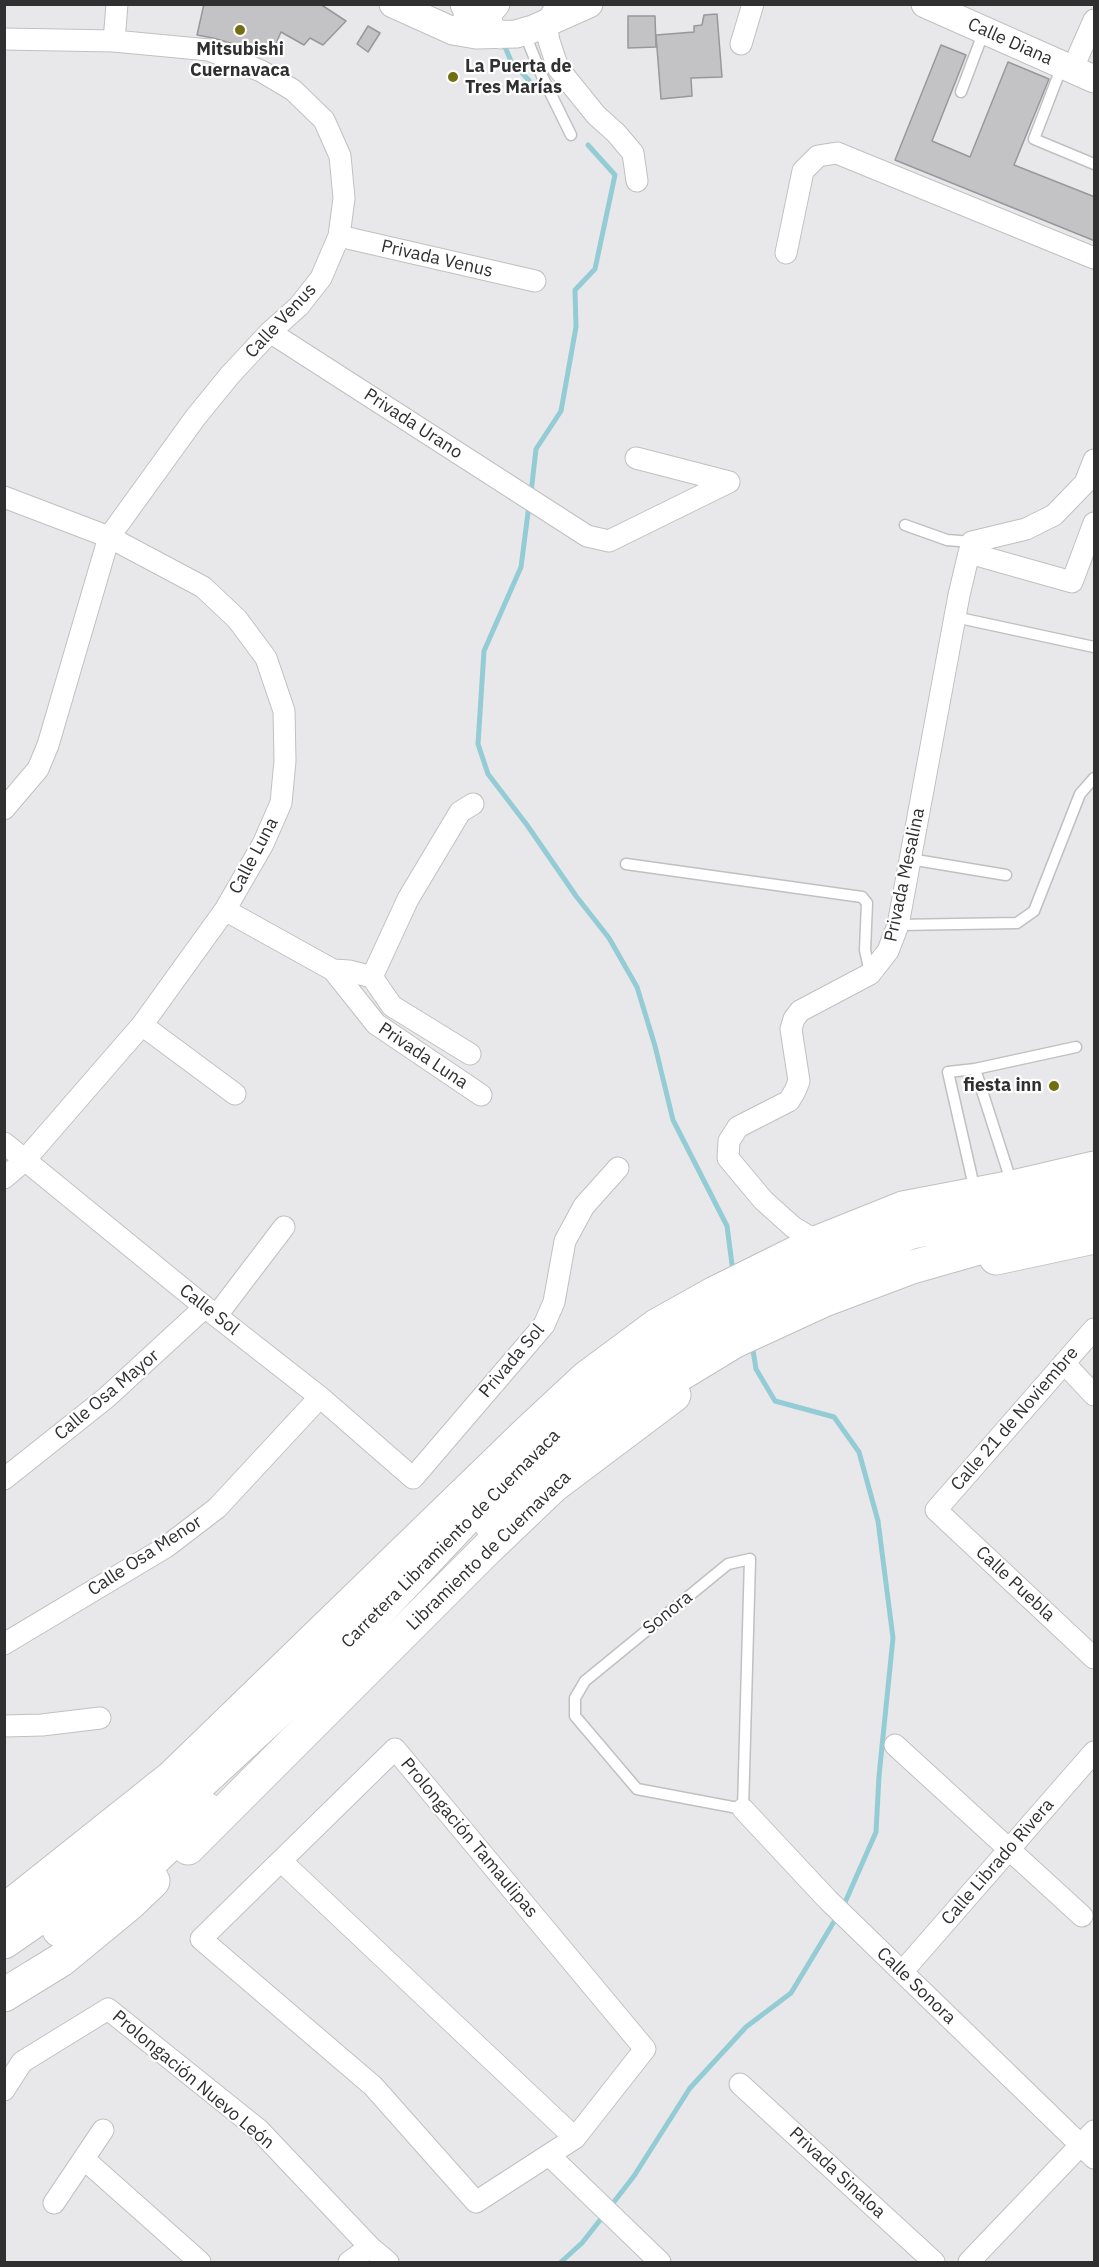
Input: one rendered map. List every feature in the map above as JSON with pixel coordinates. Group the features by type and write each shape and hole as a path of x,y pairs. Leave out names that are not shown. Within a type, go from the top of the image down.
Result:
{"main road":[{"path":"772,1277 818,1242 903,1208 1013,1187 1095,1168"},
{"name":"Carretera Libramiento de Cuernavaca","path":"4,1965 120,1892 477,1537 543,1476 602,1427 669,1381 729,1325 772,1277 912,1232 1095,1193"},
{"name":"Carretera Libramiento de Cuernavaca","path":"4,1942 102,1874 324,1669 471,1513 544,1441 610,1388 673,1344 729,1325 772,1330 824,1300 909,1268 1095,1215"},
{"path":"772,1330 914,1281 1013,1253 1095,1237"},
{"path":"4,1911 171,1778 520,1439 586,1378 656,1326 729,1325"},
{"name":"Libramiento de Cuernavaca","path":"4,1995 61,1960 129,1904 242,1795 487,1548 553,1486 676,1394 729,1325"}],"street":[{"path":"114,41 117,4"},
{"path":"393,4 453,31 476,35 532,24"},
{"path":"453,31 466,23 468,13 464,4"},
{"path":"496,4 489,12 488,22 494,33 532,24 590,4"},
{"path":"741,44 753,4"},
{"name":"Calle Diana","path":"926,4 1076,72"},
{"path":"1076,72 1095,20"},
{"path":"532,24 549,41 550,72 616,133 633,153 637,181"},
{"name":"Calle Venus","path":"4,39 114,41 209,50 261,70 293,90 324,120 340,156 344,198 339,236 321,279 299,306 270,332 230,375 195,418 109,537 48,745 38,769 22,791 4,809"},
{"path":"786,253 803,171 818,156 837,153 1095,258"},
{"name":"Privada Venus","path":"339,236 535,281"},
{"name":"Privada Urano","path":"270,332 587,537 609,541 729,482 636,458"},
{"path":"970,547 1026,529 1054,515 1085,483 1095,460"},
{"path":"4,497 109,537"},
{"path":"970,547 1072,582 1095,523"},
{"name":"Calle Luna","path":"4,1178 24,1161 142,1025 225,910 263,843 281,803 285,761 284,711 266,658 237,619 203,587 109,537"},
{"name":"Privada Mesalina","path":"818,1242 793,1227 763,1200 728,1158 729,1141 738,1127 789,1101 795,1091 799,1081 791,1029 800,1011 870,974 888,951 898,925 970,547"},
{"path":"372,976 408,899 460,812 473,804"},
{"name":"Privada Luna","path":"225,910 333,970 376,1024 481,1095"},
{"path":"333,970 372,976 392,1006 470,1054"},
{"path":"142,1025 235,1094"},
{"name":"Calle Sol","path":"4,1143 320,1397 413,1478"},
{"name":"Privada Sol","path":"413,1478 544,1326 554,1302 565,1241 584,1206 618,1168"},
{"name":"Calle Osa Mayor","path":"4,1479 211,1311 284,1227"},
{"name":"Calle 21 de Noviembre","path":"936,1510 1095,1329"},
{"path":"1064,1363 1095,1395"},
{"name":"Calle Osa Menor","path":"4,1644 166,1547 217,1508 320,1397"},
{"name":"Calle Puebla","path":"936,1510 1095,1658"},
{"path":"4,1726 42,1725 100,1718"},
{"path":"895,1745 1082,1916"},
{"name":"Prolongación Tamaulipas","path":"549,2155 476,2202 373,2086 201,1939 394,1749 645,2049 575,2138"},
{"name":"Calle Librado Rivera","path":"902,1972 1095,1752"},
{"name":"Calle Sonora","path":"743,1809 828,1900 902,1972 1090,2144"},
{"path":"281,1861 575,2138 549,2155 660,2262"},
{"name":"Prolongación Nuevo León","path":"4,2090 22,2062 108,2008 259,2130 370,2247"},
{"name":"Privada Sinaloa","path":"740,2084 934,2262"},
{"path":"54,2203 104,2130"},
{"path":"969,2262 1090,2144"},
{"path":"84,2159 200,2262"},
{"path":"350,2262 370,2247 388,2262"}],"lane":[{"path":"961,92 984,31"},
{"path":"550,72 571,135"},
{"path":"1076,72 1047,104 1034,139 1095,164"},
{"path":"905,525 970,547"},
{"path":"955,617 1095,647"},
{"path":"898,925 1017,923 1034,911 1080,794 1095,778"},
{"path":"910,859 1006,875"},
{"path":"626,864 862,897 867,903 865,950 870,974"},
{"path":"976,1194 948,1072 975,1069 1076,1047"},
{"path":"975,1069 1013,1187"},
{"name":"Sonora","path":"750,1559 744,1785 743,1809 637,1789 575,1716 574,1698 585,1681 728,1564 750,1559"}],"building":[{"name":"Mitsubishi Cuernavaca","path":"204,4 320,4 346,21 323,45 310,38 304,45 281,32 271,55 197,35"},
{"path":"717,14 722,77 691,78 692,96 661,99 656,35 694,32 694,26 702,25 704,15"},
{"path":"628,16 655,16 656,47 628,48"},
{"path":"368,26 380,33 368,52 357,44"},
{"path":"941,45 966,55 932,141 970,157 1008,62 1049,79 1014,165 1095,197 1095,241 895,160"}],"waterway":[{"path":"505,47 511,61 535,87"},
{"path":"531,493 536,449 561,411 576,327 575,290 595,269 615,175 588,145"},
{"path":"529,505 521,567 484,651 478,744 488,774 609,938 637,987 655,1046 673,1120 727,1226 733,1272"},
{"path":"752,1344 756,1369 775,1401 834,1417 859,1452 878,1521 893,1638 879,1776 876,1832 843,1907"},
{"path":"610,2207 634,2176 690,2088 746,2027 791,1993 838,1915"},
{"path":"561,2262 582,2243 604,2215"}],"place":[{"name":"Mitsubishi Cuernavaca","path":"240,30"},
{"name":"La Puerta de Tres Marías","path":"453,77"},
{"name":"fiesta inn","path":"1054,1086"}]}
